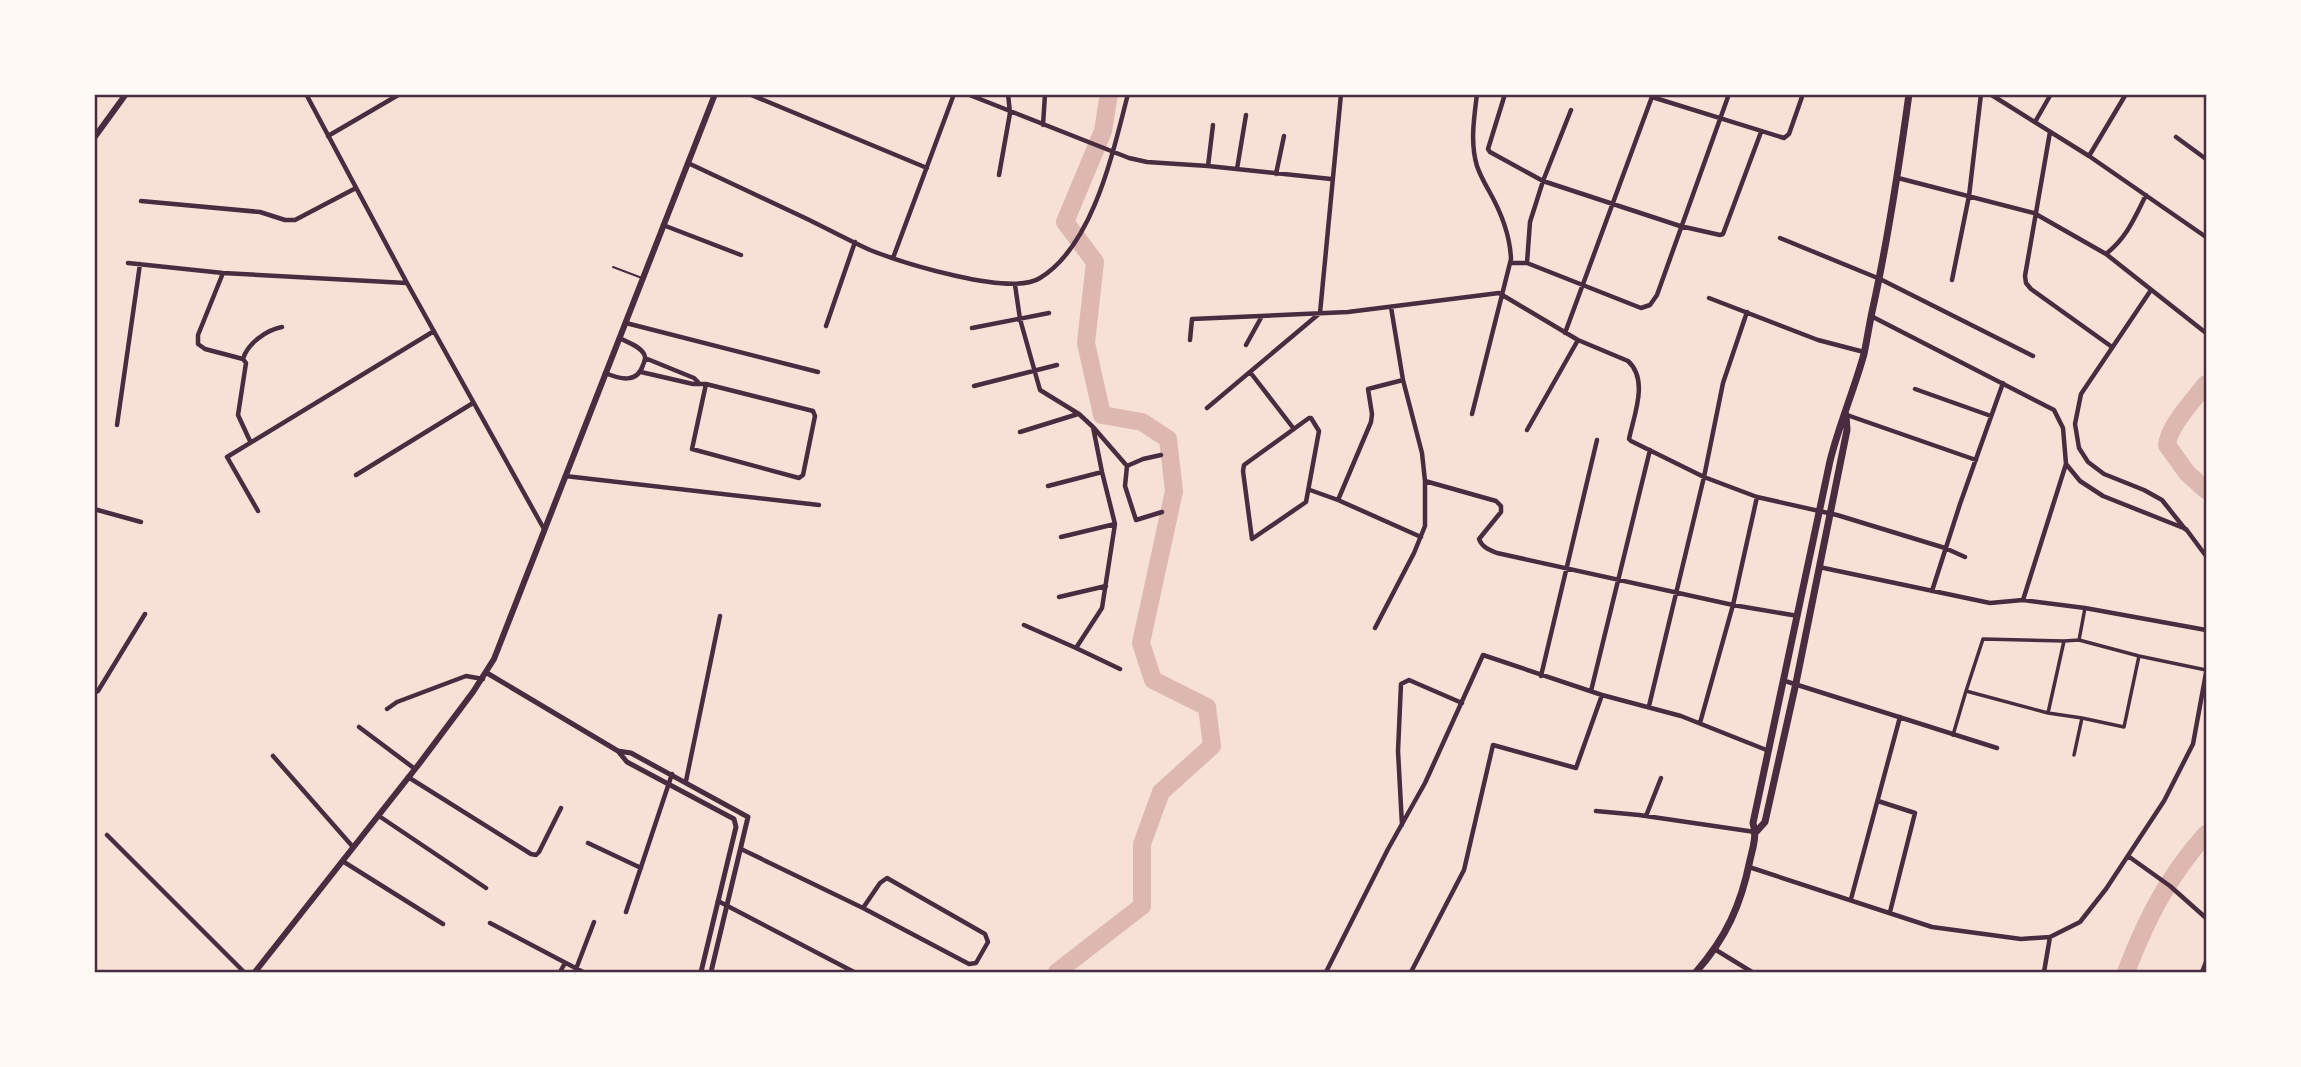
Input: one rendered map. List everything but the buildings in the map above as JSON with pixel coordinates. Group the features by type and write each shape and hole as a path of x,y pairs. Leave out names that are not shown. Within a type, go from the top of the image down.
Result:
{"main road":[{"path":"94,138 125,94"},
{"path":"255,972 344,862 485,676 506,634 544,528 715,94"},
{"path":"1696,972 1716,950 1739,903 1749,867 1756,832 1753,823 1820,512 1839,428 1846,415 1864,352 1880,279 1898,178 1909,94"},
{"path":"1756,832 1765,822 1796,683 1847,430 1846,415"}],"street":[{"path":"306,94 407,284 544,528"},
{"path":"328,136 400,94"},
{"path":"749,94 927,168"},
{"path":"893,258 954,94"},
{"path":"967,94 1101,148 1147,162 1331,179"},
{"path":"999,175 1010,113 1008,94"},
{"path":"1043,125 1045,94"},
{"path":"688,163 893,258 985,282 1015,285 1040,279 1075,243 1113,152 1128,94"},
{"path":"1206,408 1320,313 1340,94"},
{"path":"1472,414 1510,263 1510,241 1476,162 1473,133 1476,94"},
{"path":"1505,94 1489,151 1543,181 1680,226 1720,235 1723,234 1761,132"},
{"path":"1510,263 1527,263 1641,308 1650,305 1657,295 1728,94"},
{"path":"1565,332 1653,96 1761,132 1786,137 1803,94"},
{"path":"1952,280 1969,196 1981,94"},
{"path":"1990,94 2089,156 2207,237"},
{"path":"2035,122 2051,94"},
{"path":"2089,156 2126,94"},
{"path":"1527,263 1530,222 1571,110"},
{"path":"1237,169 1245,115"},
{"path":"1208,166 1213,125"},
{"path":"2050,132 2034,213 2026,283 2112,347"},
{"path":"1276,174 1284,135"},
{"path":"2176,137 2207,159"},
{"path":"1898,178 2034,213 2106,254 2207,333"},
{"path":"141,201 260,212 285,220 295,220 356,188"},
{"path":"2106,254 2120,243 2146,195"},
{"path":"663,225 741,255"},
{"path":"1780,238 1880,279 2033,356"},
{"path":"826,326 855,242"},
{"path":"128,263 223,273 407,284"},
{"path":"117,425 140,264"},
{"path":"223,273 198,335 198,344 205,349 243,359 246,363 237,415 250,441"},
{"path":"1015,285 1020,318 1040,390 1079,414 1127,466 1125,486 1136,520 1162,512"},
{"path":"2151,290 2081,394 2075,424 2080,448 2088,462 2104,474 2162,500 2207,556"},
{"path":"1190,340 1192,319 1320,313 1501,293 1578,340 1634,366 1639,387 1629,439 1631,442 1704,477 1757,497 1829,513 1945,548 1965,557"},
{"path":"1709,298 1818,340 1864,352"},
{"path":"1375,628 1425,526 1422,453 1403,380 1391,307"},
{"path":"1649,706 1704,477 1723,383 1747,312"},
{"path":"972,328 1049,313"},
{"path":"1247,345 1262,316"},
{"path":"1871,316 2054,410 2063,429 2066,464 2023,600"},
{"path":"625,322 818,372"},
{"path":"243,359 248,348 270,329 282,327"},
{"path":"258,511 227,457 434,331"},
{"path":"619,338 638,348 645,358 698,382 706,384 813,411 815,416 803,475 799,478 692,449 706,384"},
{"path":"1527,430 1578,340"},
{"path":"605,373 626,379 637,377 645,358"},
{"path":"974,386 1057,365"},
{"path":"641,372 693,384 698,382"},
{"path":"1250,372 1294,429"},
{"path":"1338,500 1371,422 1367,390 1403,380"},
{"path":"1932,591 2003,383"},
{"path":"1914,389 1991,416"},
{"path":"356,475 473,403"},
{"path":"1020,432 1079,414"},
{"path":"1846,415 1976,460"},
{"path":"1310,418 1319,431 1310,490 1304,504 1251,538 1244,465 1310,418"},
{"path":"1076,648 1101,608 1115,524 1093,427"},
{"path":"1541,676 1597,440"},
{"path":"1591,691 1650,450"},
{"path":"1127,466 1143,459 1161,456"},
{"path":"2066,464 2080,481 2103,496 2186,529"},
{"path":"1048,486 1102,472"},
{"path":"565,476 820,505"},
{"path":"1425,481 1496,501 1501,506 1501,512 1479,539 1486,548 1497,553 1733,605 1798,616"},
{"path":"1310,490 1421,537"},
{"path":"1700,723 1733,605 1757,497"},
{"path":"94,509 141,522"},
{"path":"1061,537 1115,524"},
{"path":"1819,567 1990,603 2023,600 2207,630"},
{"path":"1059,597 1106,586"},
{"path":"2078,640 2085,608"},
{"path":"94,693 98,691 145,614"},
{"path":"686,781 720,616"},
{"path":"1024,625 1120,669"},
{"path":"1749,867 1932,927 2021,939 2050,937 2080,922 2106,889 2164,801 2193,744 2207,671 2078,640 1983,639 1953,734"},
{"path":"2049,713 2064,640"},
{"path":"1326,972 1425,783 1483,654 1541,676 1700,723 1769,751"},
{"path":"1966,691 2049,713 2124,727 2139,656"},
{"path":"387,709 397,702 466,676 485,676 618,751 631,753 748,817 711,972"},
{"path":"1402,826 1398,751 1401,684 1409,680 1462,703"},
{"path":"1785,681 1997,748"},
{"path":"1411,972 1464,870 1493,745 1575,768 1602,695"},
{"path":"1852,899 1900,717"},
{"path":"2074,755 2082,718"},
{"path":"359,727 415,769"},
{"path":"618,751 627,762 734,820 736,827 701,972"},
{"path":"273,756 354,847"},
{"path":"626,912 672,774"},
{"path":"408,778 536,855 561,808"},
{"path":"1646,816 1661,778"},
{"path":"1878,801 1915,813 1890,912"},
{"path":"1597,811 1756,832"},
{"path":"379,816 486,888"},
{"path":"107,835 244,972"},
{"path":"588,843 641,869"},
{"path":"741,849 863,908 969,964 976,963 988,942 985,934 887,878 880,883 863,908"},
{"path":"2128,856 2170,886 2207,918"},
{"path":"344,862 443,924"},
{"path":"718,901 854,972"},
{"path":"576,969 594,922"},
{"path":"490,923 583,972"},
{"path":"2044,972 2050,937"},
{"path":"1716,950 1752,972"},
{"path":"2202,972 2207,962"},
{"path":"561,972 565,963"}],"lane":[{"path":"613,267 643,278"}],"waterway":[{"path":"1057,972 1142,906 1142,844 1161,792 1212,746 1207,707 1153,680 1141,643 1174,491 1168,439 1142,422 1102,415 1086,343 1095,262 1065,222 1103,131 1109,94"},
{"path":"2206,384 2177,421 2167,445 2187,473 2206,490"},
{"path":"2126,972 2159,899 2206,834"}]}
